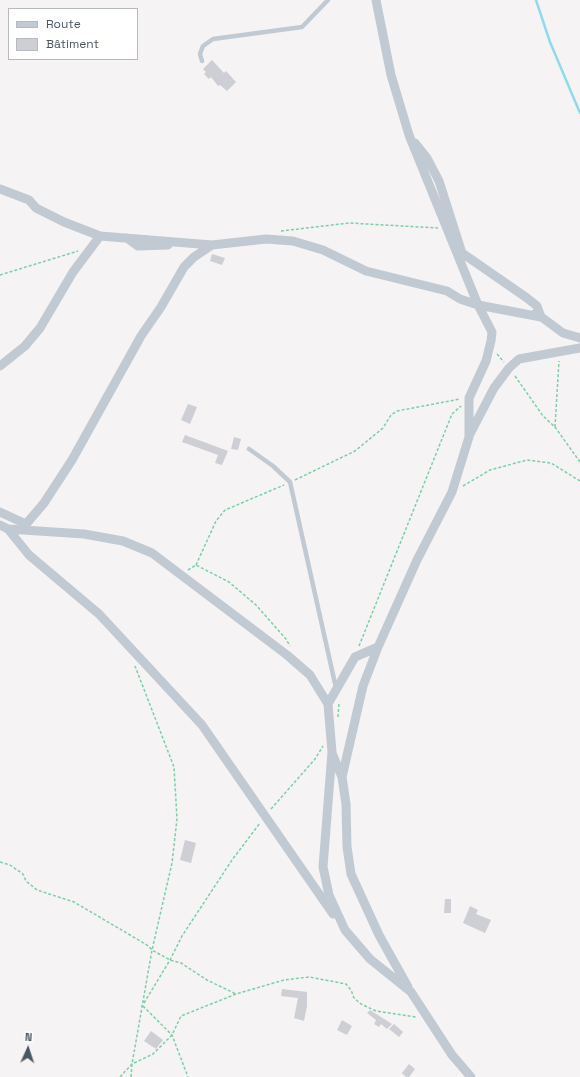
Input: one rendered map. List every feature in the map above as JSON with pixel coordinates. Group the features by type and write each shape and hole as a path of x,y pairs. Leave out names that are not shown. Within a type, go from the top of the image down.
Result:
{"street":[{"path":"376,1 391,75 409,135 448,230 459,250 537,306 541,317"},
{"path":"409,135 427,158 439,180 459,250 478,305 492,332 486,361 469,398 469,437"},
{"path":"0,189 29,200 36,208 100,236 212,245 266,239 293,241 323,250 366,272 447,291 460,299 478,305 541,317 563,333 580,338"},
{"path":"0,366 25,346 40,328 73,272 100,236"},
{"path":"23,527 44,503 72,460 141,336 161,307 184,267 194,256 212,245"},
{"path":"342,777 363,686 378,647 417,560 452,492 469,437 494,388 509,368 519,359 580,348"},
{"path":"0,512 23,527"},
{"path":"4,527 23,527 84,534 123,541 152,553 310,675 328,704 332,752 323,867 329,895 345,930"},
{"path":"4,527 29,555 100,614 202,725 266,815 307,878 345,930 370,959 411,992"},
{"path":"328,704 355,658 378,647"},
{"path":"332,752 342,777 346,804 347,847 351,874 379,935 411,992 452,1055 471,1077"}],"lane":[{"path":"202,61 200,54 203,46 212,39 302,27 328,0"},
{"path":"249,449 273,466 290,482 336,688"}],"path":[{"path":"274,233 288,229 349,223 405,225 448,230"},
{"path":"0,275 91,247"},
{"path":"491,341 497,354 509,368 543,416 555,427 580,462"},
{"path":"555,427 560,352"},
{"path":"181,576 196,565 216,521 225,510 355,452 383,428 391,415 397,410 469,398"},
{"path":"355,658 452,414 469,398"},
{"path":"452,492 490,470 527,460 551,463 580,481"},
{"path":"196,565 229,582 256,604 286,638 293,652"},
{"path":"132,1077 132,1064 152,950 172,863 176,819 174,767 134,664"},
{"path":"338,719 340,699"},
{"path":"142,1005 170,960 182,936 232,860 266,815 315,759 330,734"},
{"path":"0,862 10,865 22,874 26,881 36,890 74,902 147,945 152,950 170,960 181,962 207,980 236,994"},
{"path":"120,1077 132,1064 153,1054 172,1035 181,1016 236,994 284,980 309,977 346,984 354,998 361,1004 376,1011 409,1017 427,1017"},
{"path":"142,1005 172,1035 188,1077"}],"building":[{"path":"212,60 224,73 226,71 236,82 227,91 220,85 218,86 211,77 209,79 204,74 206,72 203,69"},
{"path":"212,254 225,258 222,265 210,261"},
{"path":"188,404 197,407 190,424 181,420"},
{"path":"185,435 228,451 222,465 215,463 218,455 182,442"},
{"path":"234,437 241,439 238,450 231,449"},
{"path":"185,840 196,843 191,863 180,860"},
{"path":"445,899 451,899 451,913 444,913"},
{"path":"470,906 478,910 476,914 491,920 485,933 463,923"},
{"path":"282,989 307,992 307,1006 304,1021 294,1018 298,998 281,996"},
{"path":"370,1010 392,1024 387,1029 381,1024 379,1027 374,1024 376,1020 367,1013"},
{"path":"342,1020 352,1026 347,1035 337,1030"},
{"path":"394,1024 403,1032 399,1037 389,1029"},
{"path":"151,1031 163,1040 156,1049 144,1041"},
{"path":"409,1064 415,1069 409,1077 406,1077 402,1073"}],"waterway":[{"path":"536,0 550,42 580,113"}]}
